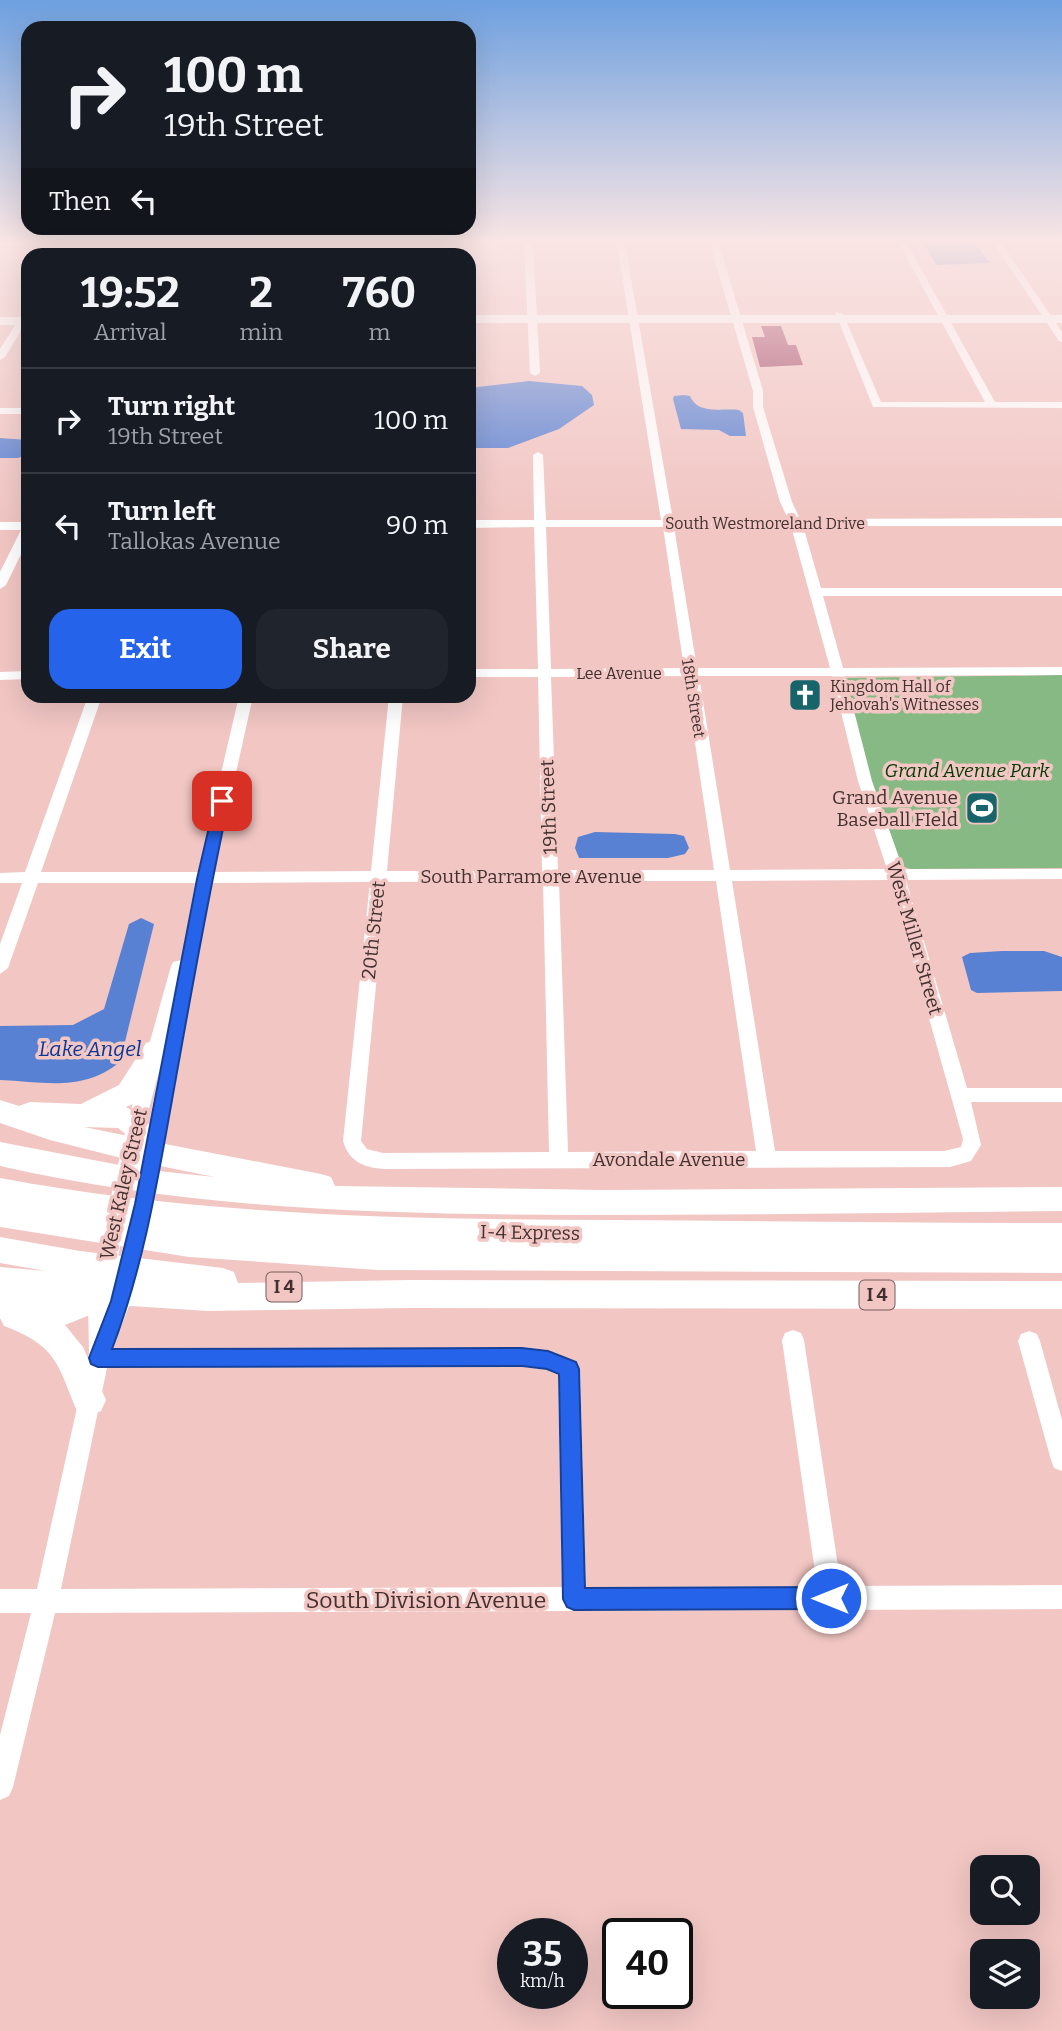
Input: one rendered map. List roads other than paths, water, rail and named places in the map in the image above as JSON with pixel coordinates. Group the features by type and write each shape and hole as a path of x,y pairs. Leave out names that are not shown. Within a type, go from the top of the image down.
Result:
{"highway":[{"path":"85,1114 129,1093 155,1050"},
{"path":"0,1112 123,1117 136,1124 148,1146 160,1221"},
{"path":"0,1112 179,1173"},
{"path":"1,1298 30,1296 51,1285 64,1267 95,1155 96,1132 90,1124 42,1114"},
{"path":"11,1157 179,1173 283,1196 368,1201 1062,1199"},
{"name":"I-4 Express","path":"7,1204 160,1221 378,1257 1062,1260"},
{"name":"I-4 Express","path":"160,1221 350,1230 1062,1236"},
{"path":"0,1250 146,1279"},
{"path":"1,1298 146,1279"},
{"path":"1,1298 36,1311 60,1312 97,1301 114,1289 146,1279"},
{"name":"I 4","path":"146,1279 410,1294 1062,1295"},
{"path":"1,1298 62,1341 72,1354 89,1400"}],"street":[{"path":"0,358 16,333"},
{"path":"533,333 535,373"},
{"name":"18th Street","path":"636,333 767,1159"},
{"name":"West Miller Street","path":"741,333 758,391 758,407 786,502 796,523 865,781 884,831 960,1095 972,1139 971,1151"},
{"path":"846,333 877,405 1062,405"},
{"path":"952,333 992,405"},
{"path":"0,411 21,411"},
{"name":"19th Street","path":"538,455 559,1159"},
{"name":"South Westmoreland Drive","path":"476,524 1058,526"},
{"path":"0,526 21,527"},
{"path":"0,585 21,542"},
{"path":"815,592 1062,592"},
{"name":"Lee Avenue","path":"476,673 1062,671"},
{"path":"0,676 21,675"},
{"path":"0,968 93,703"},
{"path":"204,879 244,703"},
{"name":"20th Street","path":"365,1159 353,1148 352,1141 395,703"},
{"name":"South Parramore Avenue","path":"0,878 1061,875"},
{"name":"West Kaley Street","path":"98,1358 97,1301 136,1124 204,879"},
{"name":"West Kaley Street","path":"0,1787 46,1601 98,1358 121,1301 146,1279 160,1221 204,879"},
{"path":"960,1095 1062,1094"},
{"name":"Avondale Avenue","path":"365,1159 944,1159 964,1157 971,1151"},
{"path":"793,1340 831,1598"},
{"path":"1029,1341 1062,1460"},
{"path":"98,1358 522,1357 548,1360 569,1369 574,1599"},
{"name":"South Division Avenue","path":"0,1601 1062,1597"}],"water":[{"path":"529,381 582,386 592,395 594,405 559,429 508,448 476,448 476,387"},
{"path":"674,396 690,396 698,406 704,408 739,410 743,413 746,436 730,436 719,430 681,429 673,399"},
{"path":"0,438 21,440 21,457 0,458"},
{"path":"595,832 675,834 684,836 689,848 685,854 668,858 579,858 575,848 578,837"},
{"name":"Lake Angel","path":"141,918 154,924 120,1062 92,1078 78,1081 48,1083 0,1080 0,1026 73,1025 104,1009 129,924"},
{"path":"1044,951 1062,957 1062,991 977,993 971,990 962,957 970,953"}],"place":[{"name":"Kingdom Hall of Jehovah's Witnesses","path":"805,695"},
{"name":"Grand Avenue Baseball FIeld","path":"982,808"}],"park label":[{"name":"Grand Avenue Park","path":"967,770"}]}
